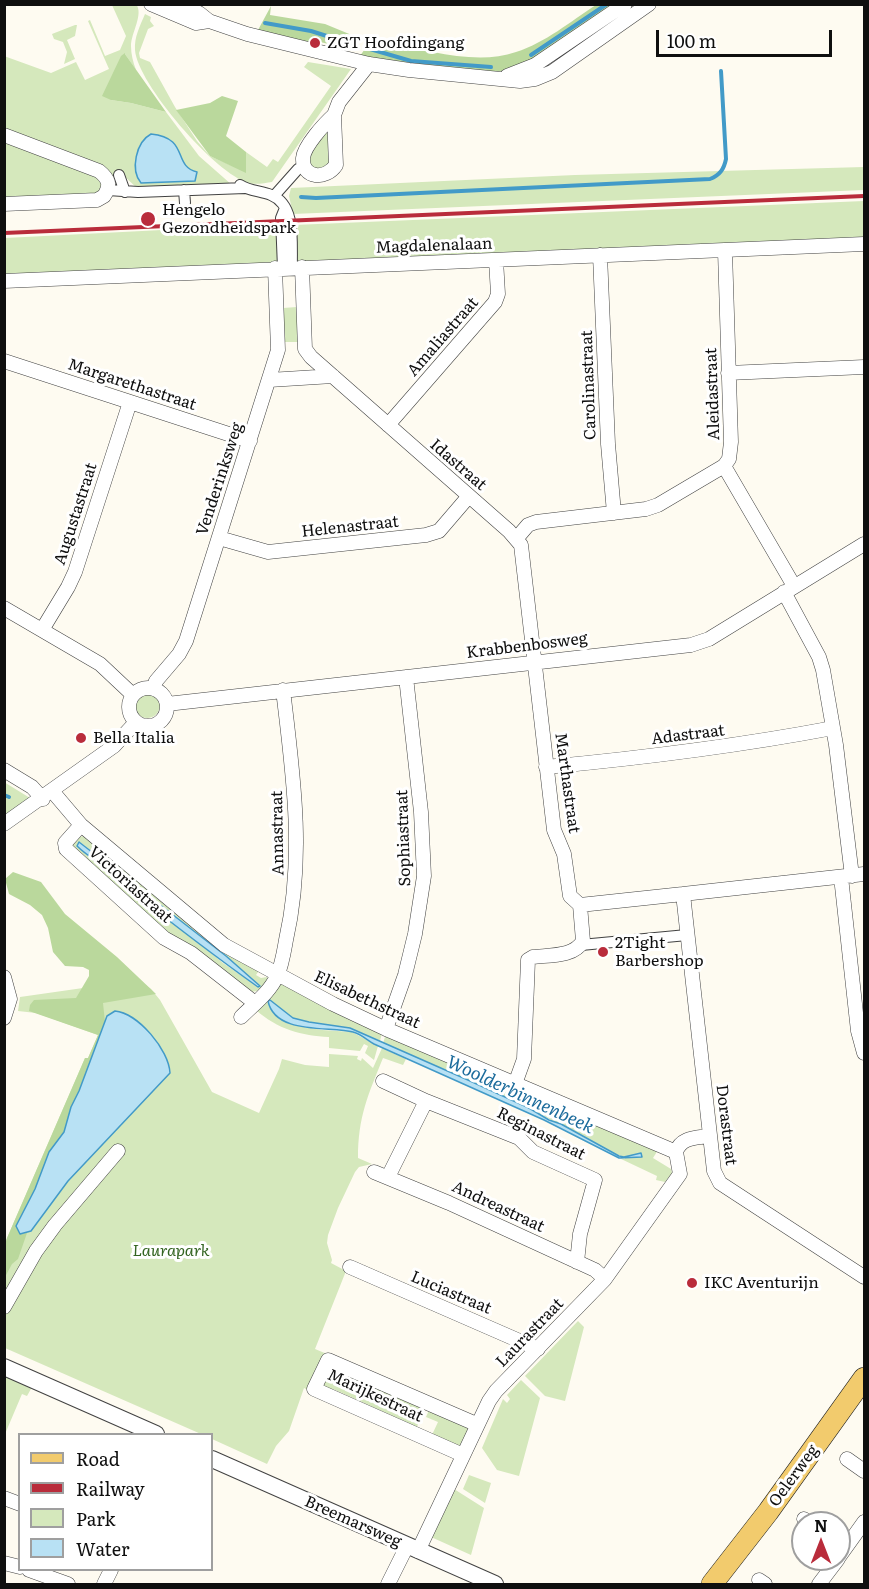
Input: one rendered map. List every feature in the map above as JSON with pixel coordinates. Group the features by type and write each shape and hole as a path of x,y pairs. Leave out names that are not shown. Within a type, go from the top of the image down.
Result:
{"main road":[{"name":"Oelerweg","path":"717,1581 864,1378"}],"street":[{"path":"151,4 196,23 209,21"},
{"path":"180,4 199,13 209,21 253,36 369,64 520,81 535,79 552,72 649,4"},
{"path":"501,78 535,65 625,4"},
{"path":"334,115 339,102 369,64"},
{"path":"4,135 99,171 107,177 109,184 104,196 97,200 4,204"},
{"path":"274,196 298,169"},
{"path":"119,176 125,192"},
{"path":"108,190 125,192 242,186 274,196 285,208 281,218 288,267 305,349 333,376"},
{"path":"184,190 185,203"},
{"name":"Magdalenalaan","path":"4,281 864,244"},
{"name":"Aleidastraat","path":"724,466 729,459 731,442 725,251"},
{"name":"Carolinastraat","path":"600,255 608,444 614,513"},
{"name":"Amaliastraat","path":"388,425 495,302 498,294 496,260"},
{"name":"Venderinksweg","path":"153,688 186,641 278,350 288,267"},
{"name":"Margarethastraat","path":"4,361 250,441"},
{"path":"728,373 864,367"},
{"path":"269,380 333,376"},
{"name":"Idastraat","path":"333,376 516,539"},
{"name":"Augustastraat","path":"42,630 75,572 130,402"},
{"path":"534,661 524,564 521,545 516,539 528,525 536,522 646,509 658,505 724,466 789,589 819,657 833,728 852,876 858,1031 864,1053"},
{"name":"Helenastraat","path":"219,538 267,552 426,535 439,531 469,496"},
{"name":"Krabbenbosweg","path":"167,704 700,643 864,544"},
{"path":"4,608 100,664 133,695"},
{"name":"Marthastraat","path":"534,661 554,830 564,854 570,896 580,905"},
{"name":"Sophiastraat","path":"386,1029 405,975 415,934 424,876 422,812 406,677"},
{"path":"153,688 162,693 167,704 166,715 157,724 148,727 136,722 130,715 128,707 133,695 140,689 153,688"},
{"name":"Annastraat","path":"278,975 288,932 296,872 295,803 283,690"},
{"path":"4,824 114,746 136,722"},
{"name":"Adastraat","path":"546,767 707,749 833,728"},
{"name":"Elisabethstraat","path":"4,770 48,795 224,945 386,1029 676,1152"},
{"name":"Victoriastraat","path":"81,825 65,843 66,849 164,938 191,952 255,1003"},
{"path":"515,1084 524,1059 528,960 533,957 573,952 581,945 583,941 580,905 852,876"},
{"name":"Dorastraat","path":"683,894 714,1171 720,1183 864,1276"},
{"path":"581,945 687,935"},
{"path":"241,1017 278,975"},
{"path":"4,977 10,999 4,1018"},
{"name":"Reginastraat","path":"383,1081 426,1101 519,1138 533,1152 595,1180 580,1234 577,1262"},
{"path":"388,1177 426,1101"},
{"path":"676,1152 683,1141 709,1136"},
{"path":"4,1307 36,1251 118,1151"},
{"name":"Laurastraat","path":"387,1584 412,1549 463,1455 476,1424 496,1391 605,1279 680,1174 676,1152"},
{"name":"Andreastraat","path":"374,1172 449,1203 595,1270 605,1279"},
{"name":"Luciastraat","path":"350,1267 538,1349"},
{"name":"Marijkestraat","path":"463,1455 314,1389 328,1360 476,1424"},
{"path":"4,1367 154,1433"},
{"name":"Breemarsweg","path":"213,1459 495,1584"},
{"path":"847,1459 864,1471"},
{"path":"851,1538 864,1522"},
{"path":"34,1571 68,1584"},
{"path":"819,1584 828,1571"}],"green space":[{"path":"136,4 139,13 131,46 136,70 125,54 111,100 166,112 199,156 232,185 138,189 123,175 113,177 110,173 5,131 4,56 51,73 76,62 85,80 109,69 88,21 90,20 105,56 120,50 126,36 112,5"},
{"path":"596,5 621,5 522,66 493,73 409,66 360,56 369,43 386,46 387,42 468,57 501,56 537,43"},
{"path":"271,6 270,15 325,24 359,38 353,50 312,40 311,44 258,30"},
{"path":"145,14 151,17 150,21 154,26 148,29 139,53 140,58 150,62 175,107 197,141 209,155 180,126 149,84 139,65 135,45 136,36"},
{"path":"77,25 75,36 67,40 75,59 64,64 67,52 63,42 54,39 52,34"},
{"path":"125,53 166,112 102,96 121,56"},
{"path":"308,62 351,69 272,182 249,183 235,176 210,156 246,172 246,152 267,167 273,159 278,162 331,86 304,67"},
{"path":"222,96 238,101 226,136 246,152 246,173 210,156 176,110 210,103"},
{"path":"330,125 333,156 327,170 311,167 308,153"},
{"path":"4,138 101,178 100,190 95,195 5,200"},
{"path":"864,167 864,190 293,214 289,196 291,188 575,175"},
{"path":"864,201 864,239 297,262 294,225"},
{"path":"279,224 281,263 5,278 5,238"},
{"path":"297,307 299,342 285,342 283,308"},
{"path":"147,692 156,696 160,705 156,714 147,718 138,714 134,705 138,696"},
{"path":"4,782 30,798 5,815 4,815"},
{"path":"84,836 226,949 260,969 256,975 261,978 267,977 268,981 256,991 247,991 242,984 229,978 166,934 73,851 73,844 79,837","holes":["80,842 226,956 258,987 223,963 180,927 127,888 110,871 89,858"]},
{"path":"13,872 41,882 65,914 117,957 156,994 103,1003 105,1022 71,1107 64,1132 49,1152 35,1189 16,1226 20,1234 27,1233 18,1259 12,1264 5,1277 7,1238 85,1058 88,1058 98,1035 29,1011 34,1000 76,998 89,976 89,970 83,967 65,966 53,952 48,928 42,915 30,905 9,894 5,879"},
{"name":"Laurapark","path":"142,982 151,989 160,1000 212,1092 259,1113 282,1059 305,1065 329,1067 329,1054 358,1056 357,1059 361,1061 362,1058 373,1068 382,1048 406,1059 403,1065 383,1058 368,1095 360,1130 358,1158 372,1164 359,1167 355,1172 328,1235 327,1243 331,1263 346,1271 315,1349 327,1354 310,1391 304,1388 289,1431 276,1446 267,1464 213,1439 213,1433 199,1433 5,1348 4,1245 85,1058 88,1058 98,1035 36,1013 18,1011 20,997"},
{"path":"281,983 382,1033 380,1041 350,1028 293,1018 268,1001 269,1006 293,1025 352,1032 378,1046 374,1060 365,1053 368,1046 364,1044 360,1051 329,1048 329,1037 290,1030 264,1017 256,1010"},
{"path":"386,1034 658,1150 653,1158 671,1169 672,1173 665,1182 656,1180 657,1176 619,1158 625,1159 624,1157 529,1108 383,1043"},
{"path":"578,1321 584,1327 565,1401 545,1396 525,1376"},
{"path":"331,1367 426,1406 416,1429 415,1426 333,1389 328,1391 322,1382"},
{"path":"5,1375 32,1387 27,1396 22,1394 5,1434"},
{"path":"521,1380 540,1398 519,1476 497,1470 482,1448 503,1399 507,1403 510,1399 507,1395"},
{"path":"430,1408 467,1427 468,1430 460,1446 431,1437 438,1422 426,1417"},
{"path":"469,1475 491,1483 485,1503 463,1489"},
{"path":"454,1489 484,1508 471,1555 431,1537"}],"water":[{"path":"151,134 163,137 176,146 189,169 197,172 195,181 141,183 136,171 136,157 142,143"},
{"path":"79,842 226,956 260,986 258,987 224,963 126,887 110,871 77,846"},
{"path":"270,1000 293,1018 350,1028 468,1080 561,1124 619,1156 641,1153 642,1157 619,1158 544,1120 374,1044 356,1033 292,1024 273,1012 268,1001"},
{"path":"115,1011 133,1018 151,1034 164,1054 170,1073 68,1181 31,1231 20,1234 16,1226 35,1189 49,1152 64,1132 71,1107 107,1016"}],"waterway":[{"path":"531,55 607,4"},
{"path":"265,23 311,31 352,44"},
{"path":"370,49 411,61 491,67"},
{"path":"301,197 710,179 721,171 726,159 721,71"},
{"name":"Woolderbinnenbeek","path":"4,795 9,797"}],"railway":[{"path":"4,233 864,196"}],"place":[{"name":"ZGT Hoofdingang","path":"315,43"},
{"name":"Hengelo Gezondheidspark","path":"148,219"},
{"name":"Bella Italia","path":"81,738"},
{"name":"2Tight Barbershop","path":"603,952"},
{"name":"IKC Aventurijn","path":"692,1283"}]}
